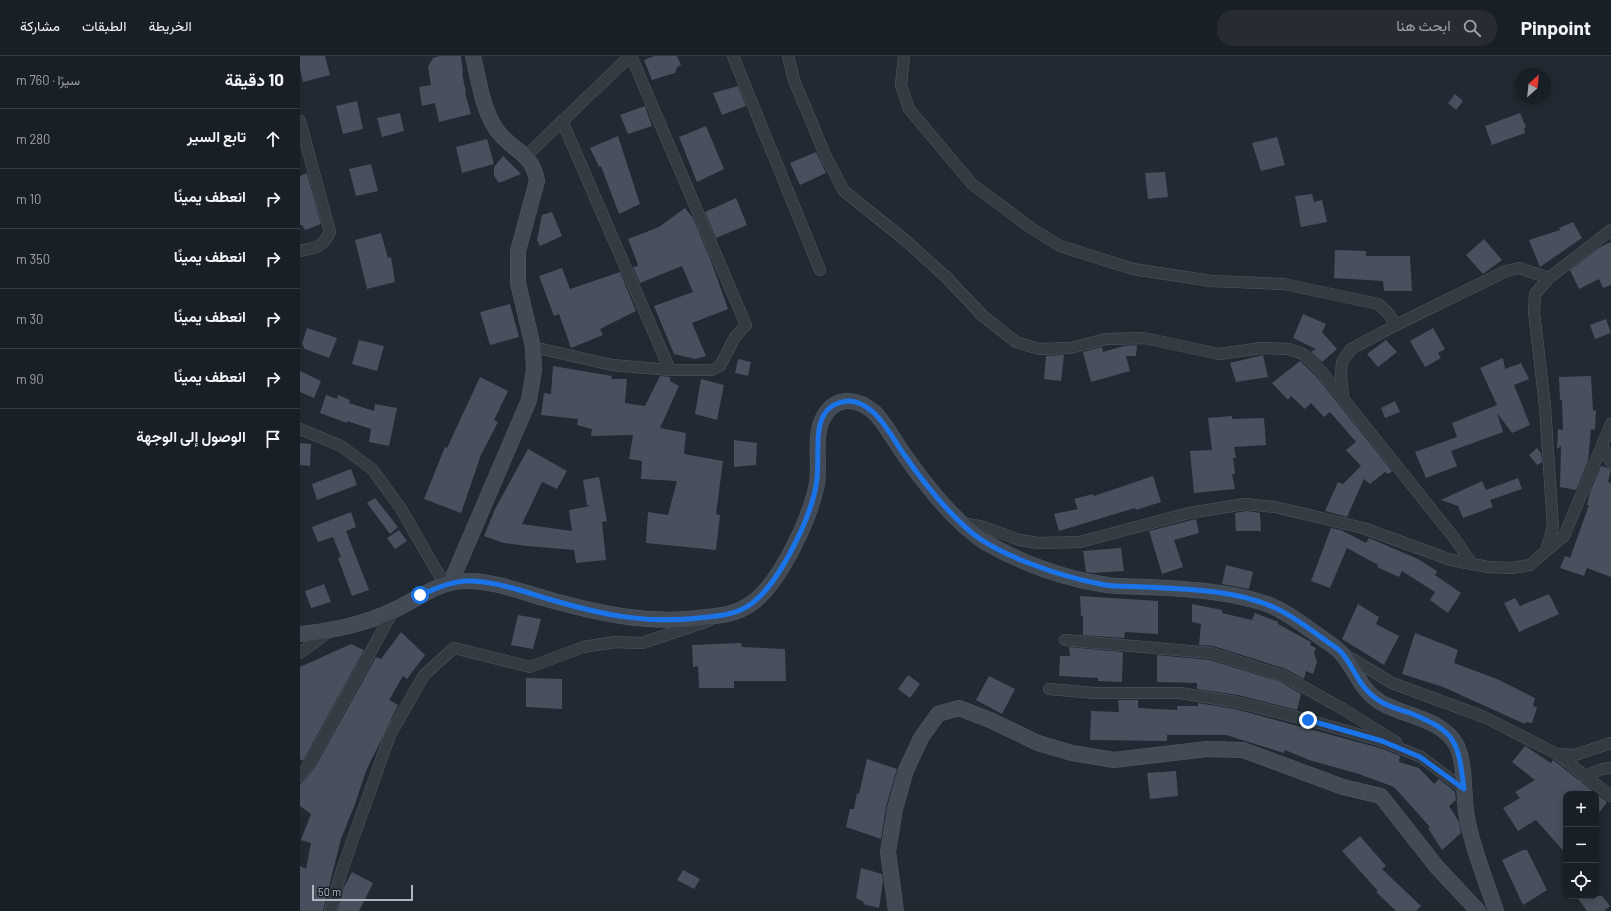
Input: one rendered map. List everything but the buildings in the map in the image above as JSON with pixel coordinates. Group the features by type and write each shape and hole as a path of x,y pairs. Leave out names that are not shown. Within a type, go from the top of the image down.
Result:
{"main road":[{"path":"451,582 530,400 534,370 533,347 518,284 518,250 537,181 535,169 526,156 508,142 496,129 486,109 473,56"},
{"path":"300,634 330,631 393,611 420,595 451,582 468,581 489,583 616,617 671,621 729,614 751,604 772,584 790,555 812,501 817,482 820,425 827,410 834,404 846,401 856,402 867,407 876,414 914,469 961,522 974,534 990,544 1024,561 1064,576 1107,585 1183,589 1215,593 1256,601 1272,606 1290,616 1341,652 1362,686 1382,703 1429,721 1447,732 1456,744 1460,755 1467,818 1496,911"},
{"path":"896,911 888,852 895,809 906,770 921,738 938,714 959,708 990,720 1038,743 1072,753 1114,760 1207,749 1243,750 1342,787 1381,796 1436,866 1478,911"}],"street":[{"path":"526,156 630,56 746,325 735,338 720,366 712,370 670,370 612,365 533,347"},
{"path":"733,56 820,270"},
{"path":"788,56 794,80 826,157 844,191 911,246 946,277 983,316 1016,342 1039,348 1070,348 1106,340 1144,338 1219,354 1262,348 1289,349 1303,354 1321,371 1343,398 1455,539 1471,563"},
{"path":"904,56 901,85 909,109 972,184 1031,228 1060,246 1133,269 1211,281 1284,284 1378,304 1389,314 1396,325"},
{"path":"300,121 330,232 324,242 318,247 300,251"},
{"path":"562,121 670,370"},
{"path":"1546,551 1553,527 1545,406 1534,312 1535,294 1549,278 1611,230"},
{"path":"1343,398 1341,375 1342,362 1351,349 1396,325 1506,271 1519,268 1549,278"},
{"path":"961,522 984,527 1019,540 1039,543 1080,542 1189,513 1244,504 1275,507 1363,528 1451,560 1488,567 1512,568 1530,565 1564,536 1611,424"},
{"path":"300,429 341,446 372,469 400,507 439,575 451,582"},
{"path":"1602,446 1611,462"},
{"path":"300,776 308,766 393,611"},
{"path":"330,911 342,870 390,735 424,676 454,648 530,667 583,647 615,642 642,643 729,614"},
{"path":"300,653 330,631"},
{"path":"1065,640 1211,653 1284,676 1382,732 1409,752"},
{"path":"1341,652 1392,683 1484,717 1557,754 1611,796"},
{"path":"1048,689 1095,693 1180,694 1236,702 1382,741 1420,757 1464,789"},
{"path":"1557,754 1575,755 1611,743"},
{"path":"1584,776 1602,769 1611,768"}],"route":[{"path":"420,595 451,582 468,581 489,583 616,617 671,621 729,614 751,604 772,584 790,555 812,501 817,482 820,425 827,410 834,404 846,401 856,402 867,407 876,414 914,469 961,522 974,534 990,544 1024,561 1064,576 1107,585 1183,589 1234,596 1272,606 1290,616 1341,652 1362,686 1382,703 1429,721 1447,732 1456,744 1460,755 1464,789 1420,757 1382,741 1308,720"}]}
